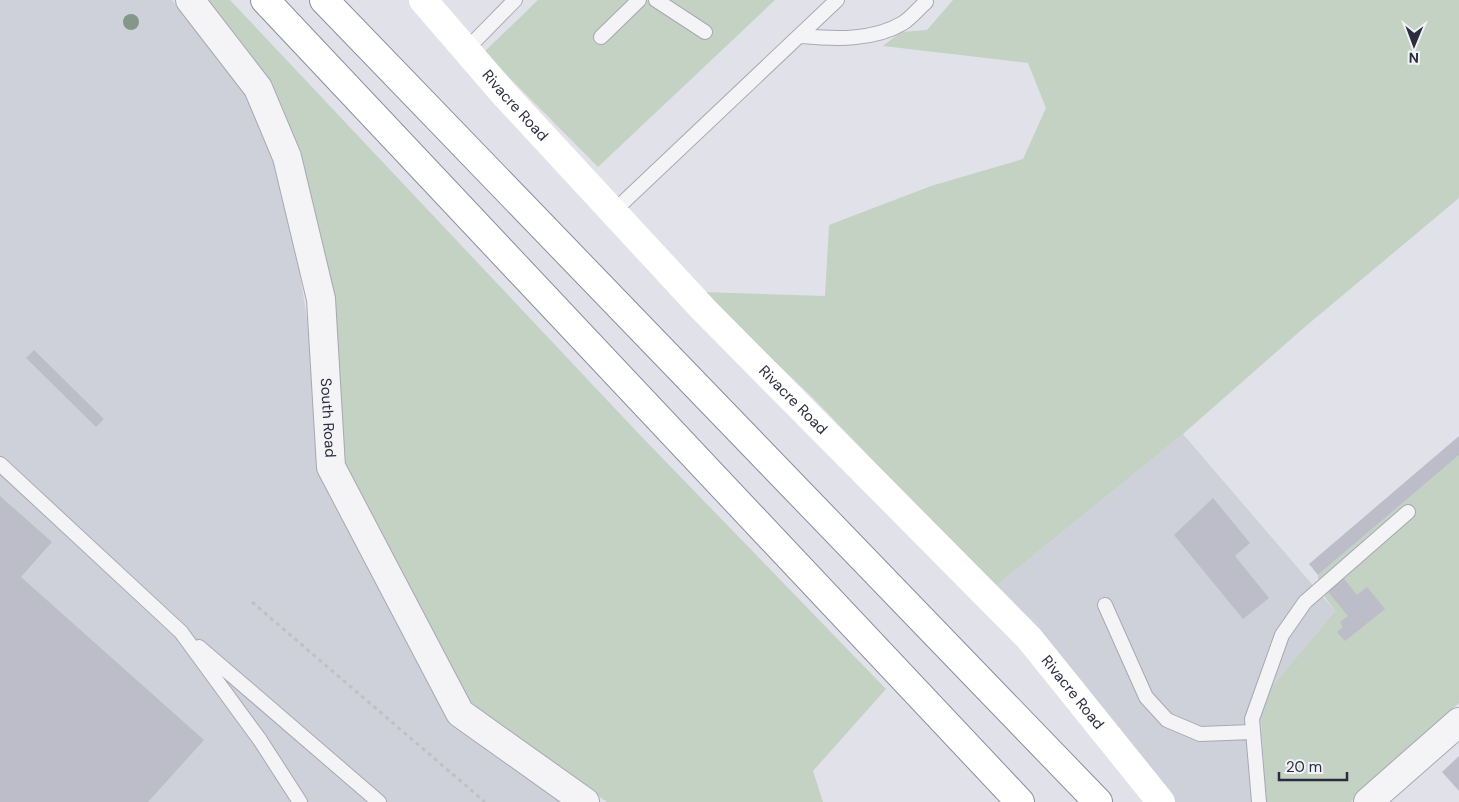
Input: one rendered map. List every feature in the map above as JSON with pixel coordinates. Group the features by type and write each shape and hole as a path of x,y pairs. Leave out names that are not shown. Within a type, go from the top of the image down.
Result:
{"main road":[{"path":"266,0 1020,802"},
{"path":"324,0 1098,802"},
{"name":"Rivacre Road","path":"423,0 505,95 704,310 1029,638 1161,802"}],"street":[{"name":"South Road","path":"190,0 258,88 287,157 321,299 331,467 460,712 585,802"},
{"path":"1368,802 1459,722"}],"lane":[{"path":"466,50 515,0"},
{"path":"601,37 639,0"},
{"path":"656,0 705,32"},
{"path":"613,212 837,0"},
{"path":"801,36 824,38 878,35 904,22 926,2"},
{"path":"0,464 181,632 379,802"},
{"path":"1259,802 1252,719 1258,697 1282,635 1304,602 1408,512"},
{"path":"1105,605 1146,696 1167,720 1200,734 1252,732"},
{"path":"181,632 260,740 300,802"}],"path":[{"path":"252,602 485,802"}],"shaded area":[{"path":"0,0 172,0 249,95 284,176 331,467 460,713 585,802 0,802"},
{"path":"1183,434 1335,611 1260,701 1266,802 1164,802 986,594"}],"green space":[{"path":"190,0 230,0 639,434 886,689 813,771 823,802 607,802 484,714 452,685 331,467 287,157"},
{"path":"538,0 775,0 598,167 484,52"},
{"path":"953,0 1459,0 1459,198 1306,326 1183,434 986,594 909,498 813,398 702,292 825,296 829,225 931,186 1023,159 1046,108 1028,63 883,46 901,32 927,30"},
{"path":"1459,455 1459,703 1351,802 1266,802 1260,701 1335,611 1319,589 1318,575"}],"building":[{"path":"34,350 104,419 96,427 26,358"},
{"path":"1459,436 1459,455 1318,575 1309,564"},
{"path":"0,496 52,542 21,577 204,740 148,802 0,802"},
{"path":"1213,498 1250,543 1235,556 1269,598 1243,619 1174,535"},
{"path":"1340,574 1357,595 1367,587 1385,609 1345,641 1337,632 1343,627 1340,622 1348,616 1324,587"},
{"path":"1459,756 1459,791 1442,772"}]}
